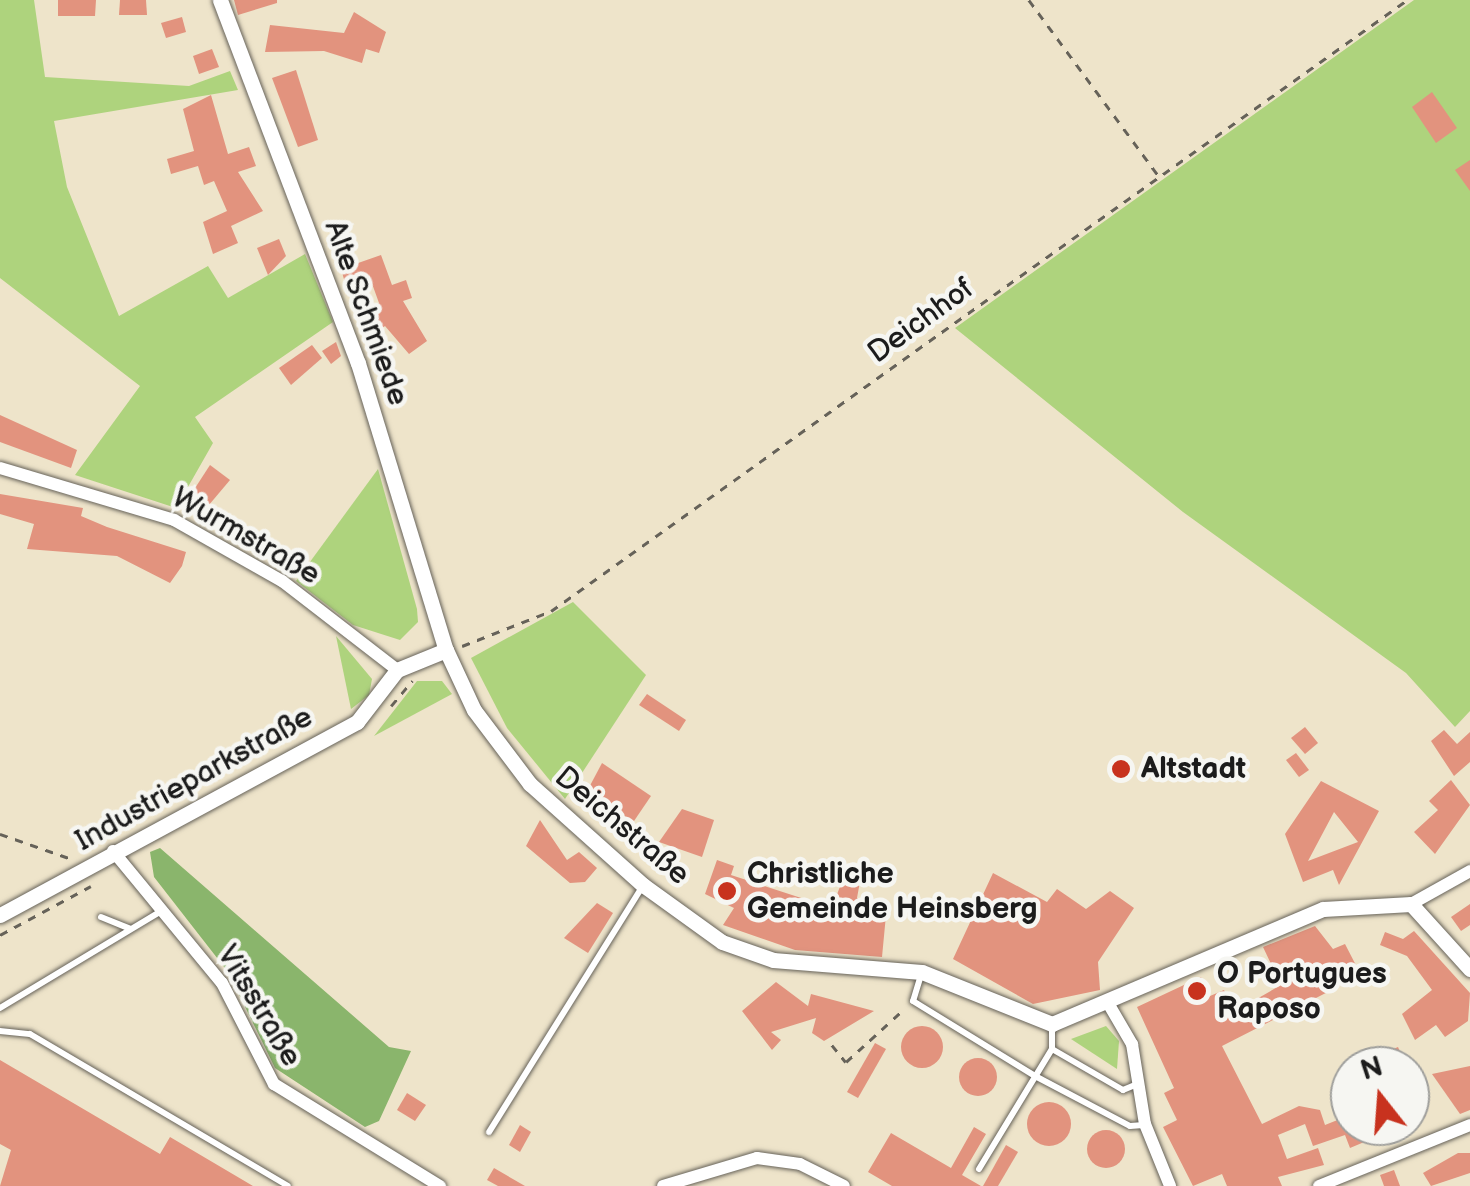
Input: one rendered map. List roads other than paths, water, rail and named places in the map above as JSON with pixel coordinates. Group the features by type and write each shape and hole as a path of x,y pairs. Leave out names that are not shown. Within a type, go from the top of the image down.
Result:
{"street":[{"name":"Alte Schmiede","path":"220,0 358,363 446,650"},
{"name":"Wurmstraße","path":"0,468 174,520 282,582 397,670"},
{"path":"397,670 446,650"},
{"name":"Deichstraße","path":"446,650 502,752 644,885 722,942 773,960 922,972 1052,1024"},
{"name":"Industrieparkstraße","path":"0,915 357,722 397,670"},
{"name":"Vitsstraße","path":"113,852 222,983 274,1084 440,1186"},
{"path":"1052,1024 1108,1003 1288,917 1412,904 1470,871"},
{"path":"1412,904 1470,970"},
{"path":"1108,1003 1132,1044 1135,1086 1145,1124 1170,1186"},
{"path":"1319,1186 1470,1125"},
{"path":"663,1186 757,1158 800,1164 844,1186"}],"lane":[{"path":"489,1132 644,885"},
{"path":"0,1008 161,911"},
{"path":"100,917 132,930"},
{"path":"922,972 913,1001 1035,1076 1130,1126 1145,1124"},
{"path":"979,1169 1052,1049 1052,1024"},
{"path":"0,1032 30,1034 288,1186"},
{"path":"1052,1049 1123,1090 1135,1086"}],"place":[{"name":"Altstadt","path":"1121,769"},
{"name":"Christliche Gemeinde Heinsberg","path":"727,891"},
{"name":"O Portugues Raposo","path":"1197,991"}]}
